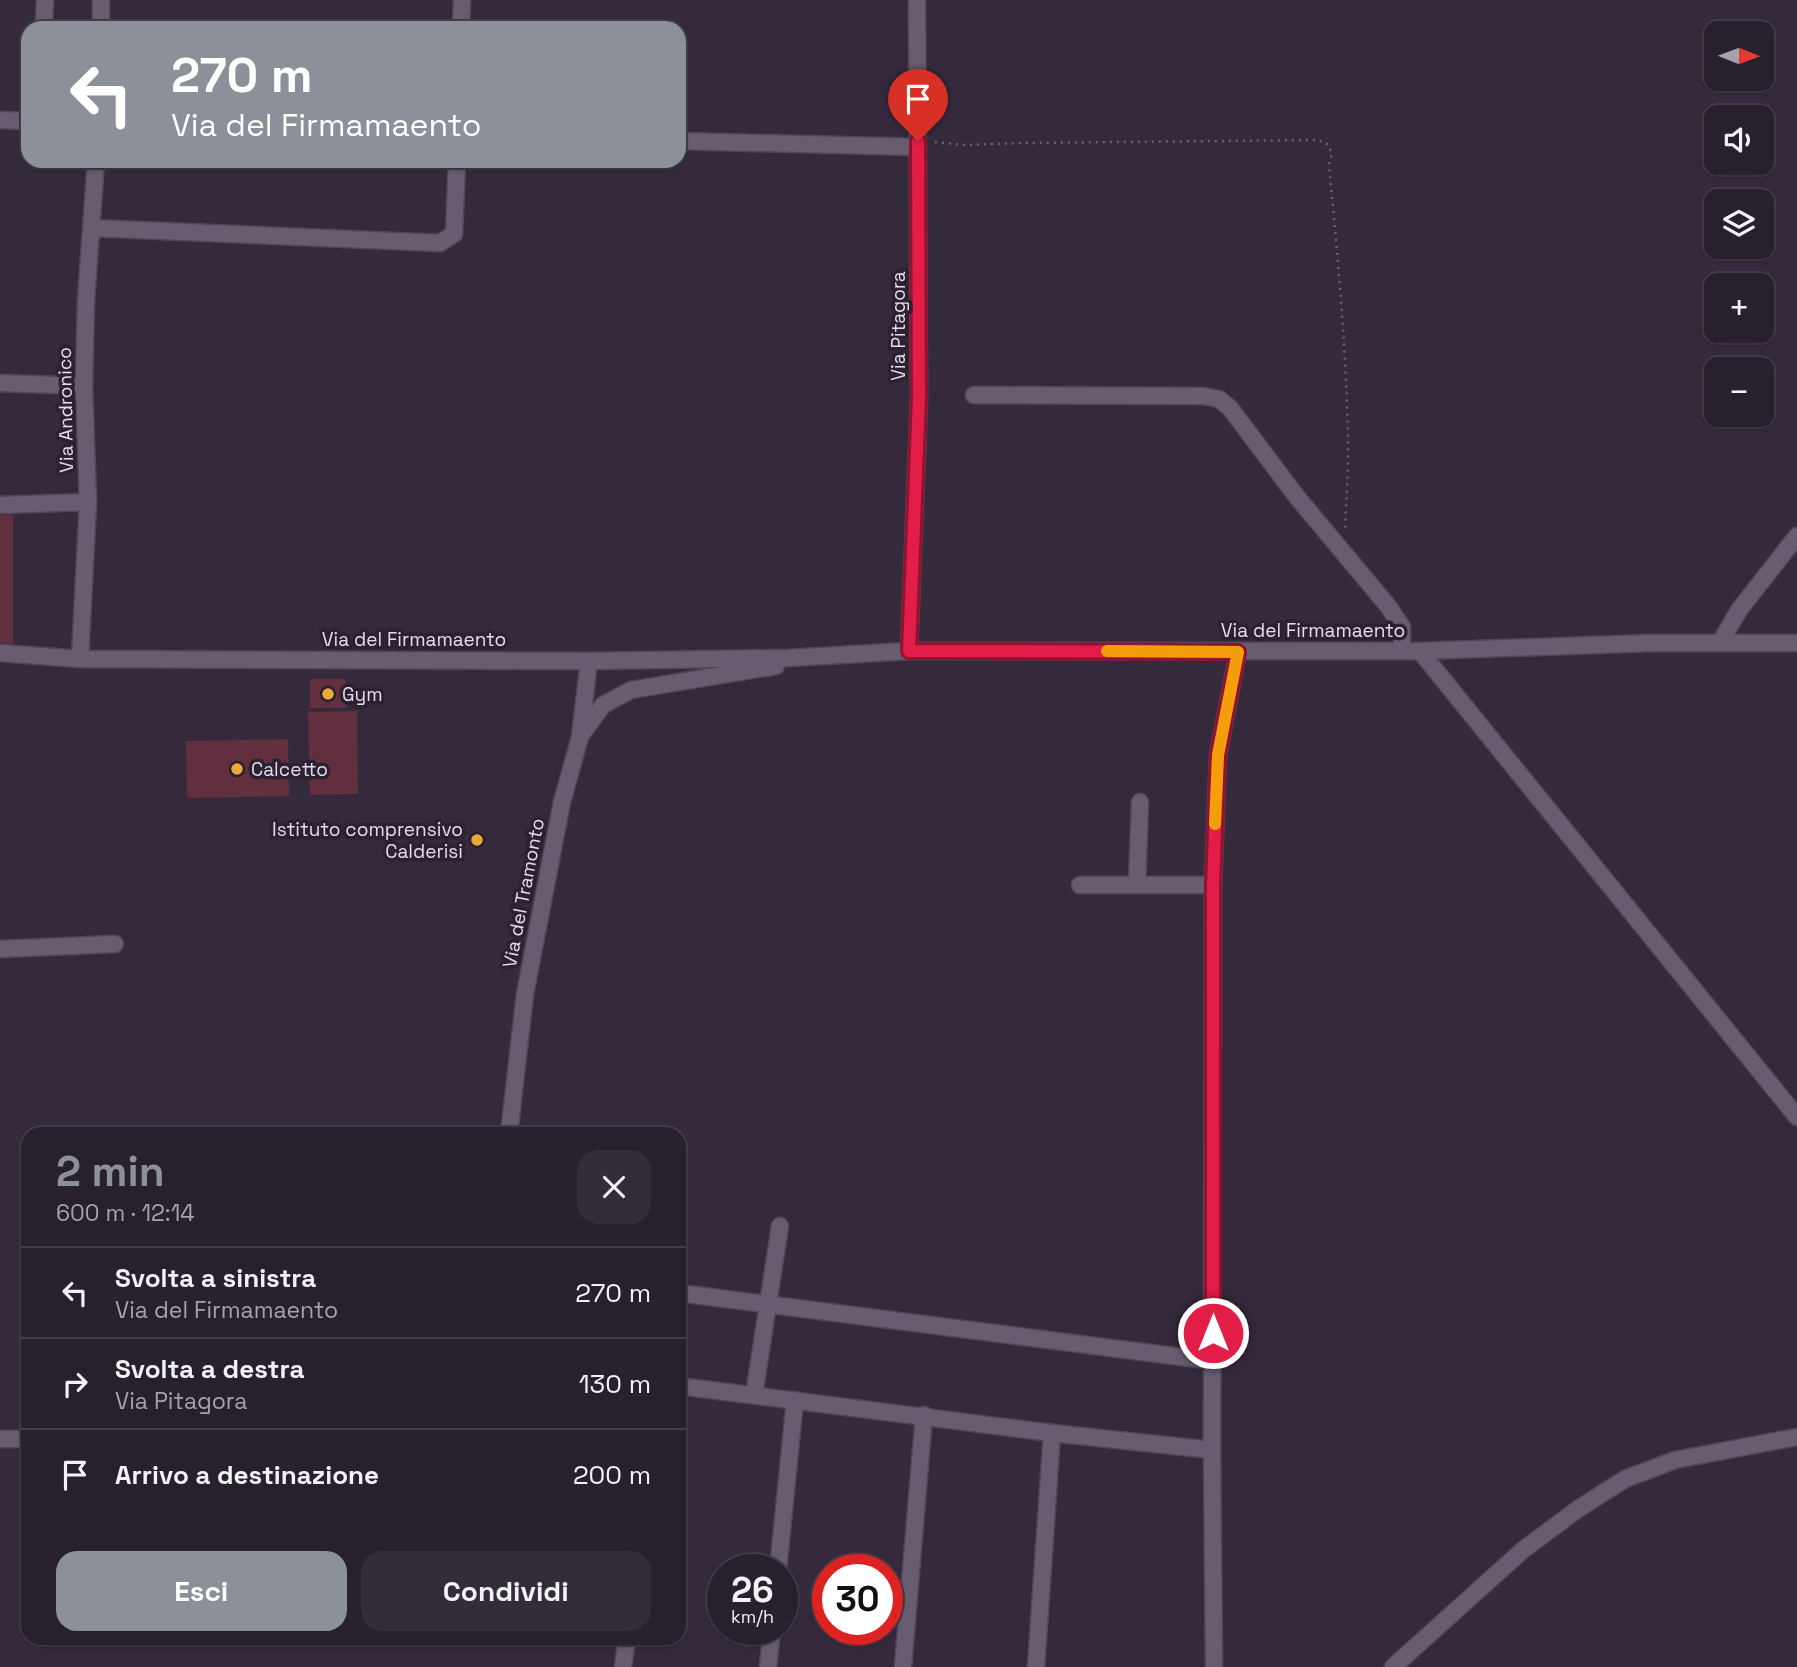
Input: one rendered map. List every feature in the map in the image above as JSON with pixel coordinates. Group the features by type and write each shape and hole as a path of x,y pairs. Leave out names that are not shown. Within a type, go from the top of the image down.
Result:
{"street":[{"path":"44,21 46,0"},
{"path":"101,21 102,0"},
{"path":"461,21 462,0"},
{"name":"Via Pitagora","path":"909,651 919,398 917,0"},
{"path":"0,120 21,121"},
{"path":"686,141 918,144"},
{"name":"Via Andronico","path":"80,659 88,502 83,386 96,168"},
{"path":"92,228 440,243 454,234 457,168"},
{"path":"0,383 83,386"},
{"path":"974,395 1203,396 1219,399 1230,408 1297,497 1388,606 1402,627 1402,650"},
{"path":"0,505 88,502"},
{"path":"1720,643 1739,610 1797,536"},
{"name":"Via del Firmamaento","path":"0,653 80,659 589,661 829,656 909,651 1420,651 1650,643 1797,643"},
{"path":"1420,651 1797,1117"},
{"path":"1214,1667 1213,885 1218,755 1238,652"},
{"name":"Via del Firmamaento","path":"580,737 603,705 631,690 829,656"},
{"name":"Via del Tramonto","path":"510,1127 525,994 562,802 580,737 589,661"},
{"path":"1138,885 1140,802"},
{"path":"1080,885 1213,885"},
{"path":"0,949 116,944"},
{"path":"754,1395 780,1226"},
{"path":"686,1294 1213,1361"},
{"path":"686,1387 1052,1433 1212,1450"},
{"path":"780,1554 795,1400"},
{"path":"903,1667 924,1415"},
{"path":"1036,1667 1052,1433"},
{"path":"1393,1667 1523,1550 1578,1509 1625,1479 1675,1460 1797,1437"},
{"path":"0,1439 21,1438"},
{"path":"623,1667 626,1645"},
{"path":"768,1667 770,1645"}],"path":[{"path":"918,144 1318,140 1326,145 1332,153 1329,165 1342,309 1347,416 1345,541 1341,550"}],"shaded area":[{"path":"0,515 13,515 13,644 0,643"},
{"name":"Gym","path":"310,679 346,679 346,708 310,708"},
{"path":"357,711 358,794 310,795 308,712"},
{"name":"Calcetto","path":"288,739 289,796 187,798 186,741"}],"slow traffic":[{"path":"1107,651 1238,652 1218,755 1215,824"}],"place":[{"name":"Gym","path":"328,694"},
{"name":"Calcetto","path":"237,769"},
{"name":"Istituto comprensivo Calderisi","path":"477,840"}],"route":[{"path":"918,141 919,398 909,651 1238,652 1218,755 1213,885 1213,1333"}]}
